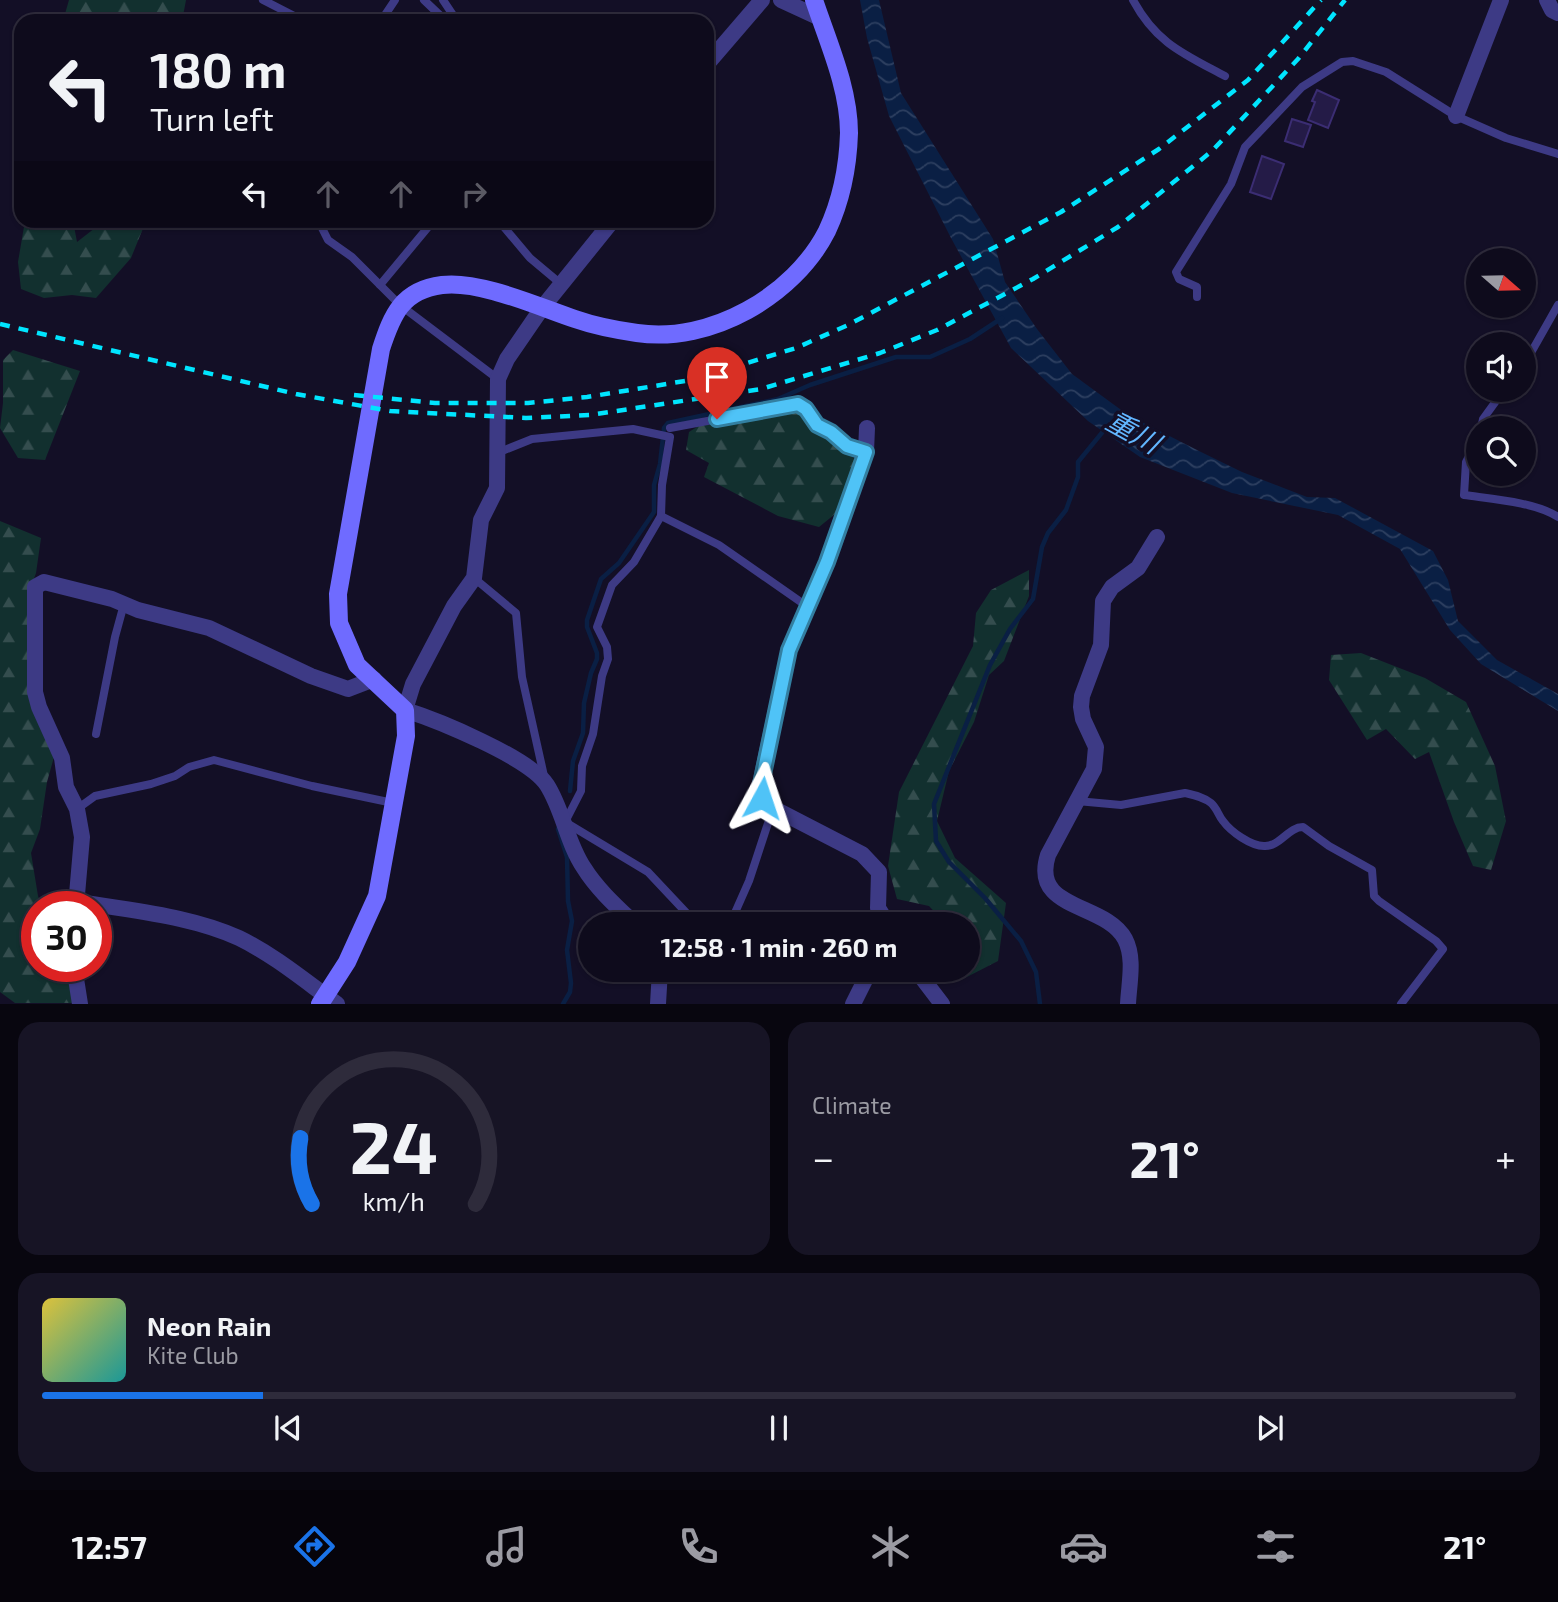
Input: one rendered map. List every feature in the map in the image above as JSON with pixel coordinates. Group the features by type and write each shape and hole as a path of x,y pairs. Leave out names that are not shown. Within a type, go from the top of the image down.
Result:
{"street":[{"path":"714,56 762,0"},
{"path":"781,0 820,18"},
{"path":"623,912 583,867 546,782 524,764 437,720 405,710 357,665 339,623 338,594 381,349 388,326 400,305 418,292 445,284 483,290 606,328 641,334 670,334 723,322 764,299 785,283 826,232 837,204 848,154 847,108 814,0"},
{"path":"1456,116 1501,0"},
{"path":"1548,0 1552,10 1558,13"},
{"path":"112,910 196,923 239,938 286,966 328,1001 377,896 406,736 405,710 413,684 454,606 474,578 481,520 496,488 498,381 507,359 542,307 606,228"},
{"path":"867,428 866,452 827,562 789,650 761,784 762,798 773,808 862,854 879,872 878,908 880,912"},
{"path":"1128,1003 1131,959 1124,937 1107,919 1063,900 1046,880 1045,866 1048,855 1094,769 1097,756 1081,708 1082,696 1101,645 1103,601 1112,587 1138,568 1157,537"},
{"path":"77,891 82,837 76,809 66,787 62,758 39,708 35,692 35,587 44,582 209,628 310,676 348,689 373,679"},
{"path":"77,982 80,1003"},
{"path":"658,1003 659,982"},
{"path":"853,1003 864,982"},
{"path":"925,982 942,1003"}],"lane":[{"path":"263,0 290,14"},
{"path":"424,0 439,14"},
{"path":"1133,0 1157,36 1225,76"},
{"path":"1197,297 1197,287 1179,279 1176,272 1231,184 1245,147 1302,87 1342,62 1353,61 1386,72 1456,116 1506,138 1558,154"},
{"path":"322,228 328,240 352,257 400,305 498,381"},
{"path":"380,285 427,228"},
{"path":"505,228 530,258 561,284"},
{"path":"1536,344 1558,305"},
{"path":"670,428 798,404 806,409 817,425 831,432 847,446 866,452"},
{"path":"497,450 532,439 633,429 670,437 662,485 661,516 634,562 612,584 597,627 607,647 608,659 602,676 593,734 582,766 581,791 565,822 648,872 685,912"},
{"path":"1466,462 1464,495 1496,499 1550,512 1558,517"},
{"path":"661,516 719,545 808,607"},
{"path":"474,578 516,613 522,677 546,782"},
{"path":"96,734 124,604"},
{"path":"76,809 95,796 151,784 175,776 189,767 214,760 312,786 393,803"},
{"path":"1077,801 1121,806 1185,793 1195,795 1208,801 1223,822 1251,843 1273,845 1297,827 1303,827 1329,846 1372,870 1374,896 1443,949 1401,1003"},
{"path":"735,912 749,881 773,808"}],"green space":[{"path":"69,0 186,0 183,14 65,14"},
{"path":"24,228 74,228 77,242 95,228 143,228 131,258 96,298 72,295 44,298 21,289 18,262"},
{"path":"13,350 80,371 45,460 18,458 0,428 3,360"},
{"path":"789,408 800,412 857,461 840,510 819,527 778,516 704,477 709,463 686,450 689,432 700,425"},
{"path":"0,521 41,538 36,573 28,595 27,689 54,757 40,829 31,853 37,891 21,891 21,982 68,982 74,1003 15,1003 0,992"},
{"path":"1029,570 1029,596 1004,661 989,675 974,722 949,771 937,821 955,858 1006,903 998,961 980,970 980,912 935,912 929,906 897,899 888,866 899,792 973,646 976,613 991,590"},
{"path":"1361,653 1425,678 1466,702 1495,766 1506,821 1491,870 1473,866 1429,752 1415,759 1386,729 1367,740 1329,680 1331,655"}],"water":[{"name":"重川","path":"860,0 879,0 901,93 993,239 1005,282 1072,374 1128,415 1199,451 1242,472 1307,497 1335,498 1433,551 1448,580 1458,621 1497,660 1558,694 1558,711 1481,664 1450,630 1400,549 1338,515 1232,493 1140,457 1088,421 1011,348 889,116 867,38"}],"building":[{"path":"1317,90 1339,100 1328,128 1308,120"},
{"path":"1292,119 1311,125 1303,147 1285,141"},
{"path":"1262,156 1284,164 1271,199 1250,192"}],"waterway":[{"path":"570,791 573,761 583,733 584,703 597,659 587,620 601,579 619,563 654,512 654,485 660,464 664,428 668,423 778,399 810,385 896,357 930,357 970,339 1002,318"},
{"name":"重川","path":"1040,1004 1036,972 1021,941 985,898 949,862 936,841 934,804 990,665 1010,629 1033,599 1042,547 1048,533 1066,510 1078,477 1078,462 1105,429"},
{"path":"558,829 567,857 568,901 572,921 567,950 571,983 570,992 563,1004"}],"railway":[{"path":"354,395 435,403 528,403 587,397 691,380 796,348 848,325 1061,212 1159,149 1248,80 1321,0"},
{"path":"0,324 296,394 390,411 526,418 590,415 761,389 880,353 937,330 1033,279 1118,227 1212,151 1298,59 1345,0"}],"route":[{"path":"717,419 798,404 806,409 817,425 831,432 847,446 866,452 827,562 789,650 761,784 762,798"}]}
